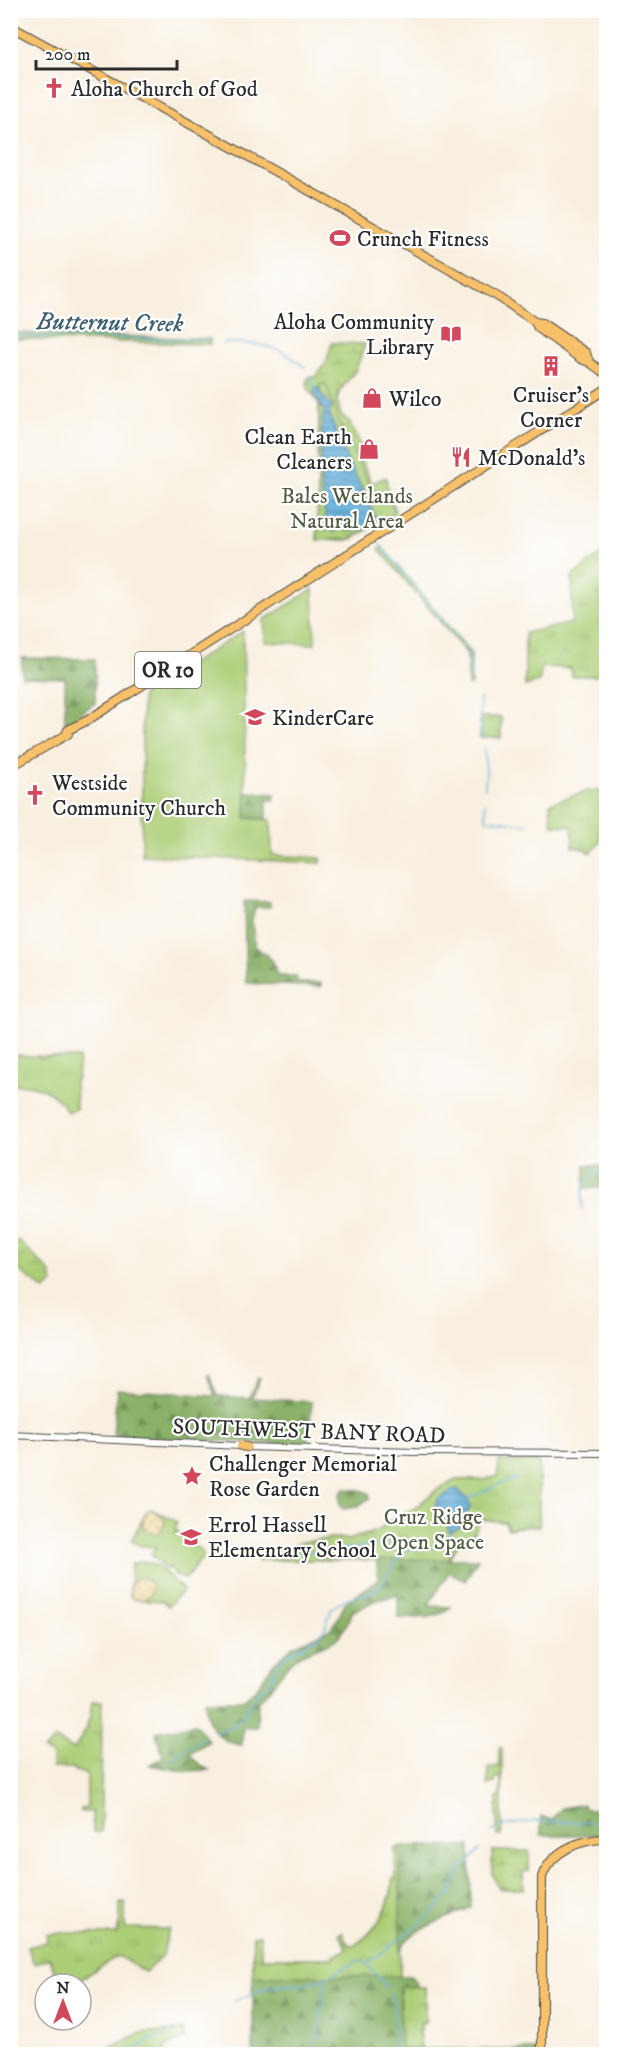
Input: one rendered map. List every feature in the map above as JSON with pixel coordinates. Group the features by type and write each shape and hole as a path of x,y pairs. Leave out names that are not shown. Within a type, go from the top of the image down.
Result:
{"main road":[{"path":"10,26 120,85 500,298 586,353 590,362 606,374"},
{"name":"OR 10","path":"10,767 315,578 606,389"},
{"path":"542,2055 541,1884 545,1869 549,1862 559,1854 585,1841 606,1839"}],"street":[{"name":"SOUTHWEST BANY ROAD","path":"10,1435 244,1447 606,1453"},
{"path":"10,1598 14,1622 10,1648"}],"green space":[{"path":"11,333 210,339 210,344 11,339"},
{"name":"Bales Wetlands Natural Area","path":"332,343 365,344 356,370 339,392 337,400 341,415 351,423 350,427 354,430 361,446 357,450 372,483 386,477 395,512 348,540 317,540 319,404 308,388 307,380 310,376 315,378 326,362"},
{"name":"Bales Wetlands Natural Area","path":"320,384 326,384 340,425 373,491 387,495 395,512 351,539 317,540"},
{"path":"606,546 606,676 572,676 571,668 542,667 539,682 525,686 525,633 572,623 572,576 601,554"},
{"path":"382,547 471,653 471,685 468,685 467,654 379,549"},
{"path":"313,589 315,644 265,642 264,620"},
{"path":"243,631 246,818 271,820 272,855 321,858 321,863 142,855 142,695"},
{"path":"22,658 95,659 95,703 65,724 65,678 22,677"},
{"path":"480,717 501,717 501,738 480,738"},
{"path":"606,790 606,837 604,836 591,853 573,847 572,826 552,825 550,803 588,791"},
{"path":"246,792 275,794 274,800 267,800 267,819 246,818"},
{"path":"244,901 270,902 270,907 255,907 252,920 255,946 273,961 277,976 297,976 296,981 321,983 321,987 246,983"},
{"path":"11,1055 79,1058 75,1080 76,1109 67,1112 57,1098 35,1087 11,1085"},
{"path":"585,1165 606,1165 606,1188 584,1188"},
{"path":"18,1240 51,1273 53,1283 45,1290 11,1264 11,1246"},
{"path":"208,1374 218,1396 249,1398 258,1378 260,1379 252,1398 312,1402 308,1443 303,1445 113,1436 117,1389 215,1396"},
{"path":"499,1461 539,1462 539,1526 508,1529 505,1522 479,1519 475,1532 460,1541 449,1559 478,1559 465,1581 449,1572 428,1606 451,1607 432,1616 398,1618 398,1595 375,1601 353,1611 336,1639 298,1656 258,1700 257,1727 243,1727 242,1745 226,1740 214,1731 208,1717 205,1700 243,1700 256,1689 273,1664 292,1647 329,1630 339,1617 345,1603 378,1580 377,1560 257,1560 257,1550 292,1549 303,1542 339,1538 348,1540 378,1531 398,1515 411,1511 437,1490 456,1480 484,1480 498,1476"},
{"name":"Cruz Ridge Open Space","path":"499,1461 539,1462 539,1526 508,1529 505,1522 479,1519 475,1532 460,1541 448,1559 257,1560 257,1550 292,1549 303,1542 339,1538 348,1540 378,1531 398,1515 411,1511 437,1490 456,1480 484,1480 498,1476"},
{"path":"344,1489 369,1493 370,1498 356,1507 343,1509 340,1505 340,1494"},
{"path":"151,1509 177,1522 175,1532 177,1531 203,1553 203,1557 185,1579 175,1575 151,1554 157,1547 142,1546 131,1541 147,1511"},
{"path":"143,1561 159,1566 183,1590 168,1606 163,1601 133,1599 130,1596 131,1564"},
{"path":"92,1701 102,1701 101,1832 93,1832 92,1812 81,1812 81,1809 87,1808 87,1774 75,1771 73,1768 52,1768 52,1755 43,1750 56,1739 73,1750 87,1727"},
{"path":"195,1724 209,1741 189,1754 209,1770 183,1771 150,1765 163,1757 156,1732"},
{"path":"499,1748 502,1748 502,1835 497,1835 497,1797 501,1796 501,1777 496,1777 495,1783 488,1785 488,1767 499,1767"},
{"path":"584,1804 585,1809 606,1809 606,1835 541,1835 541,1816 551,1820 562,1808"},
{"path":"400,1846 470,1846 471,1907 420,1930 404,1944 400,1952 400,1976 411,1976 418,1987 425,1987 425,2022 421,2022 421,2030 419,2030 421,2049 539,2050 539,2054 253,2054 253,1936 260,1935 261,1958 331,1958 347,1949 339,1934 342,1932 348,1944 353,1946 369,1934 386,1909 393,1879 396,1879 395,1848"},
{"path":"395,1848 400,1848 400,1976 253,1976 253,1936 260,1935 261,1958 331,1958 347,1949 339,1934 342,1932 348,1944 353,1946 369,1934 386,1909 393,1879 396,1879"},
{"path":"492,1851 529,1851 529,1871 523,1872 524,1889 499,1889 492,1873"},
{"path":"120,1903 125,1903 125,1928 169,1929 163,1955 145,1972 118,1956 92,1972 54,1972 50,1958 34,1964 28,1947 47,1942 46,1935 117,1934"},
{"path":"400,1987 425,1987 425,2022 421,2022 421,2030 419,2030 421,2049 401,2049"},
{"path":"183,2030 185,2039 163,2048 168,2054 98,2054 140,2033"}],"sand":[{"path":"151,1509 165,1521 163,1528 156,1534 146,1531 143,1526 144,1516"},
{"path":"137,1578 145,1578 152,1585 151,1594 143,1600 133,1599 130,1596 130,1586"}],"water":[{"name":"Bales Wetlands Natural Area","path":"315,388 319,388 322,396 332,407 329,413 340,443 376,520 360,529 342,528 335,532 327,529 321,486 324,411 314,393"},
{"path":"455,1489 463,1494 471,1505 461,1527 450,1532 444,1514 435,1506 438,1499"}],"waterway":[{"name":"Butternut Creek","path":"10,336 209,340"},
{"name":"Butternut Creek","path":"224,343 274,348 305,367"},
{"name":"Butternut Creek","path":"309,376 315,388"},
{"name":"Butternut Creek","path":"380,544 466,648 470,661 470,681"},
{"name":"Butternut Creek","path":"480,698 480,728 483,739"},
{"name":"Butternut Creek","path":"484,747 485,788"},
{"name":"Butternut Creek","path":"485,803 486,819 527,824"},
{"name":"Butternut Creek","path":"582,1209 585,1184 592,1176 606,1170"},
{"name":"Butternut Creek","path":"468,1499 501,1483 519,1479"},
{"path":"267,1555 390,1543 405,1543 428,1549 443,1542 450,1532"},
{"path":"214,1733 233,1726 242,1717 258,1692 271,1681 277,1664 283,1657 319,1637 332,1608 345,1599 371,1592 379,1587 403,1552 414,1547"},
{"name":"Butternut Creek","path":"167,1762 204,1737"},
{"path":"492,1832 500,1826 536,1821 606,1823"},
{"path":"310,2054 311,2047 318,2038 325,1978 360,1960 367,1964 427,1918 450,1894 461,1866 470,1862 479,1850"},
{"path":"367,1964 387,1987"},
{"path":"235,2001 265,1988 307,1983 324,1978"},
{"path":"390,1993 395,2016 393,2054"},
{"path":"127,2054 146,2042 175,2029"}],"place":[{"name":"Aloha Church of God","path":"54,88"},
{"name":"Crunch Fitness","path":"340,238"},
{"name":"Aloha Community Library","path":"451,334"},
{"name":"Cruiser's Corner","path":"551,366"},
{"name":"Wilco","path":"372,398"},
{"name":"Clean Earth Cleaners","path":"369,449"},
{"name":"McDonald's","path":"461,457"},
{"name":"KinderCare","path":"255,717"},
{"name":"Westside Community Church","path":"35,795"},
{"name":"Challenger Memorial Rose Garden","path":"192,1476"},
{"name":"Errol Hassell Elementary School","path":"191,1537"}]}
